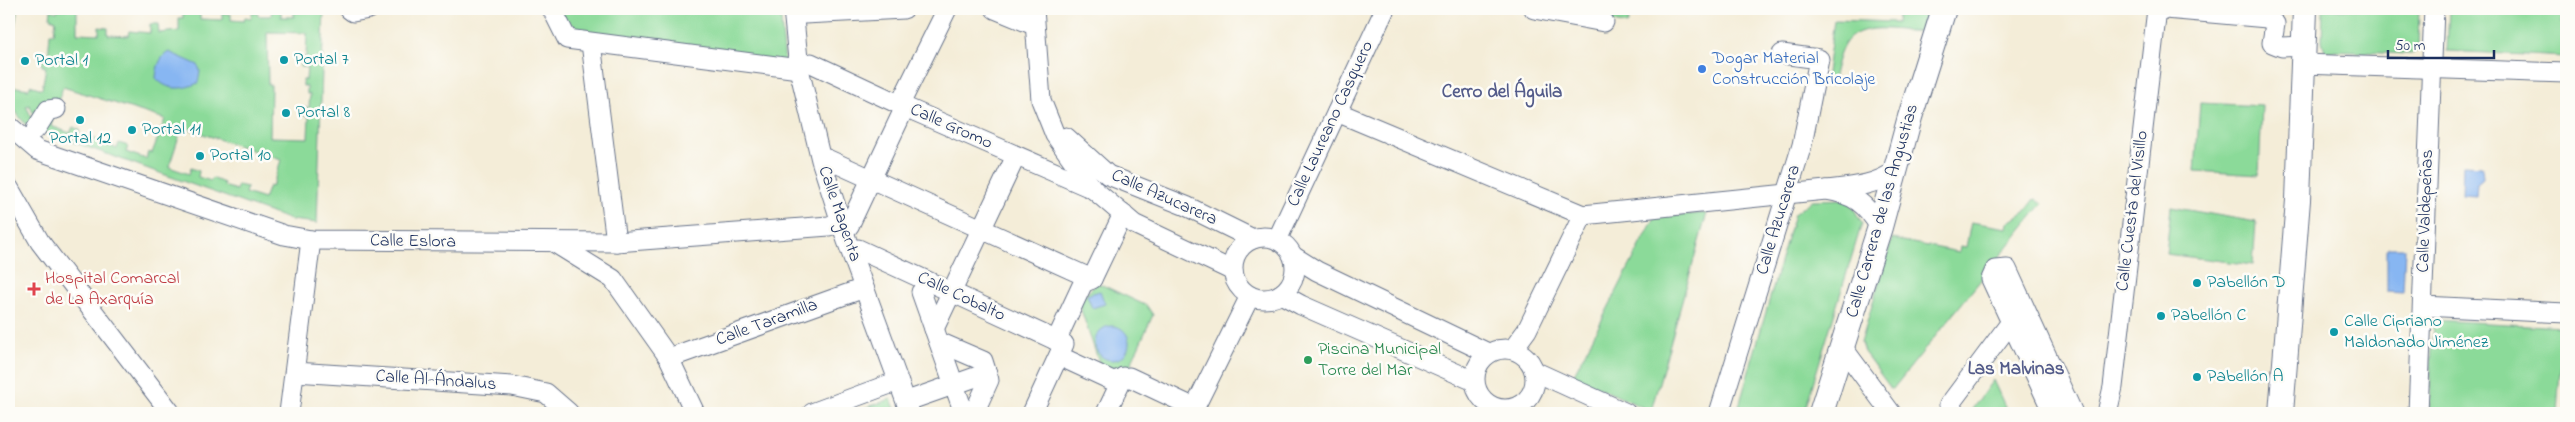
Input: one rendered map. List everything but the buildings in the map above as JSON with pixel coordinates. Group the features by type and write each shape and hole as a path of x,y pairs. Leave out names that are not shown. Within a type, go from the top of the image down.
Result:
{"main road":[{"path":"2281,413 2298,200 2305,9"},
{"name":"Calle Carrera de las Angustias","path":"1821,413 1880,228 1910,117 1943,10"}],"street":[{"path":"349,9 353,12 369,9"},
{"name":"Calle Gromo","path":"552,9 567,39 805,66 1093,189"},
{"path":"799,11 904,9"},
{"path":"845,224 871,179 947,9"},
{"path":"995,9 1034,17"},
{"name":"Calle Laureano Casquero","path":"1277,240 1385,9"},
{"path":"1534,9 1604,22"},
{"name":"Calle Cuesta del Visillo","path":"2107,413 2112,387 2157,9"},
{"path":"2166,9 2267,18 2275,24 2272,43 2304,55 2432,68 2566,73"},
{"name":"Calle Valdepeñas","path":"2418,413 2434,9"},
{"name":"Calle Magenta","path":"799,11 805,66 820,160 845,224 864,288 898,382 912,406"},
{"name":"Calle Azucarera","path":"1034,17 1042,100 1055,134 1093,189 1134,224 1233,271"},
{"path":"591,43 616,242"},
{"name":"Calle Azucarera","path":"1719,413 1802,145 1819,59 1782,54"},
{"name":"Calle Azucarera","path":"1038,71 1065,136 1108,175 1186,206 1253,239"},
{"path":"36,129 48,110 56,109"},
{"path":"1337,112 1583,215 1826,190 1873,183 1883,180 1897,170"},
{"name":"Calle Eslora","path":"9,126 37,150 284,235 311,240 616,242 845,224"},
{"path":"937,335 951,292 1016,156"},
{"path":"827,158 1092,279"},
{"path":"1826,190 1846,193 1861,202 1880,228"},
{"path":"11,193 40,242 171,413"},
{"path":"1032,413 1060,347 1083,283 1092,279 1123,214"},
{"path":"1497,409 1530,396 1535,380 1525,359 1527,330 1583,215"},
{"path":"1293,256 1294,277 1281,294 1262,299 1250,296 1240,288 1233,271 1234,258 1242,246 1253,239 1269,237 1284,244 1293,256 1317,271 1488,353"},
{"path":"289,413 311,240"},
{"path":"555,243 613,279 669,358 695,413"},
{"name":"Calle Cobalto","path":"858,249 951,292 1060,347 1113,381 1129,376 1193,411"},
{"path":"2052,413 1991,279 1996,270 2007,269 2073,413"},
{"name":"Calle Taramilla","path":"669,358 864,288"},
{"path":"921,292 964,413"},
{"path":"1281,294 1301,305 1474,381"},
{"path":"1193,411 1250,296"},
{"path":"2423,306 2566,313"},
{"path":"1955,413 1949,405 2011,322"},
{"path":"937,335 983,361 990,380 974,413"},
{"path":"1843,348 1891,413"},
{"path":"1533,413 1497,409 1476,389 1474,381 1478,365 1488,353 1496,349 1525,359 1626,413"},
{"name":"Calle Al-Ándalus","path":"295,372 512,386 546,393 569,413"},
{"path":"912,406 954,385 987,373"},
{"path":"1106,413 1123,377"},
{"path":"812,413 898,382"}],"green space":[{"path":"11,9 18,9 9,57"},
{"path":"58,9 77,9 77,33 99,34 99,27 108,28 108,35 128,36 129,31 150,33 150,24 158,24 159,33 179,31 179,18 183,18 183,9 200,9 200,19 222,20 222,13 231,14 231,20 244,21 245,17 251,18 252,13 258,13 258,16 271,16 272,10 281,10 281,17 294,17 294,12 300,12 300,9 324,9 317,223 291,220 26,125 13,106 9,83 16,87 29,89 30,85 42,89 46,67 42,66 42,59 48,59 50,33 54,33 56,20 50,18 51,10 57,12","holes":["267,32 307,33 306,57 300,58 300,67 307,67 306,80 303,80 303,86 307,86 307,94 310,94 309,108 303,108 303,115 309,116 308,138 270,137 271,85 268,85","63,87 165,119 152,153 148,152 146,159 126,152 128,146 119,143 117,149 93,138 91,141 79,136 80,130 73,127 70,133 51,126 54,114 47,114 41,125 34,122 26,106 29,105 38,122 49,105 57,104","182,127 281,160 272,187 269,186 264,199 245,193 247,187 238,185 236,190 224,186 224,183 212,178 211,181 198,177 199,171 191,168 189,174 169,167"]},
{"path":"558,9 780,9 785,63 582,38 569,29"},
{"path":"1552,9 1632,9 1627,25"},
{"path":"1899,9 1917,9 1926,14 1921,32 1879,29 1859,32 1844,45 1831,87 1826,80 1834,20 1897,22"},
{"path":"2323,9 2419,9 2418,50 2412,54 2325,51 2322,41"},
{"path":"2449,9 2566,9 2566,16 2561,21 2566,26 2566,57 2447,51"},
{"path":"2200,103 2262,106 2259,175 2195,171"},
{"path":"1848,199 1862,223 1804,413 1737,413 1794,214 1812,200"},
{"path":"2035,199 2043,203 1892,390 1864,352 1861,342 1892,239 1959,252 1960,246 1966,247 1971,222 2007,228 2008,223 2025,212"},
{"path":"2171,207 2256,222 2253,265 2166,254"},
{"path":"1707,213 1651,411 1573,376 1655,217"},
{"path":"1098,283 1147,306 1153,315 1129,368 1112,375 1102,371 1078,301"},
{"path":"2433,320 2563,327 2557,413 2429,413"},
{"path":"1993,380 2008,413 1971,413 1970,412"},
{"path":"891,399 897,413 850,413"}],"water":[{"path":"169,52 198,65 200,71 198,83 176,88 165,85 156,78 161,60"},
{"path":"2463,165 2482,166 2483,178 2477,183 2476,196 2462,195"},
{"path":"2387,248 2405,248 2403,292 2387,291"},
{"path":"1100,291 1105,304 1092,308 1087,295"},
{"path":"1112,326 1124,331 1129,343 1124,355 1112,360 1100,355 1095,343 1100,331"}],"place":[{"name":"Portal 7","path":"284,60"},
{"name":"Portal 1","path":"25,61"},
{"name":"Dogar Material Construcción Bricolaje","path":"1702,69"},
{"name":"Portal 8","path":"286,113"},
{"name":"Portal 12","path":"80,120"},
{"name":"Portal 11","path":"132,130"},
{"name":"Portal 10","path":"200,156"},
{"name":"Pabellón D","path":"2197,283"},
{"name":"Hospital Comarcal de La Axarquía","path":"34,289"},
{"name":"Pabellón C","path":"2161,316"},
{"name":"Calle Cipriano Maldonado Jiménez","path":"2334,332"},
{"name":"Piscina Municipal Torre del Mar","path":"1308,360"},
{"name":"Pabellón A","path":"2197,377"}],"district":[{"name":"Cerro del Águila","path":"1502,92"},
{"name":"Las Malvinas","path":"2016,369"}]}
